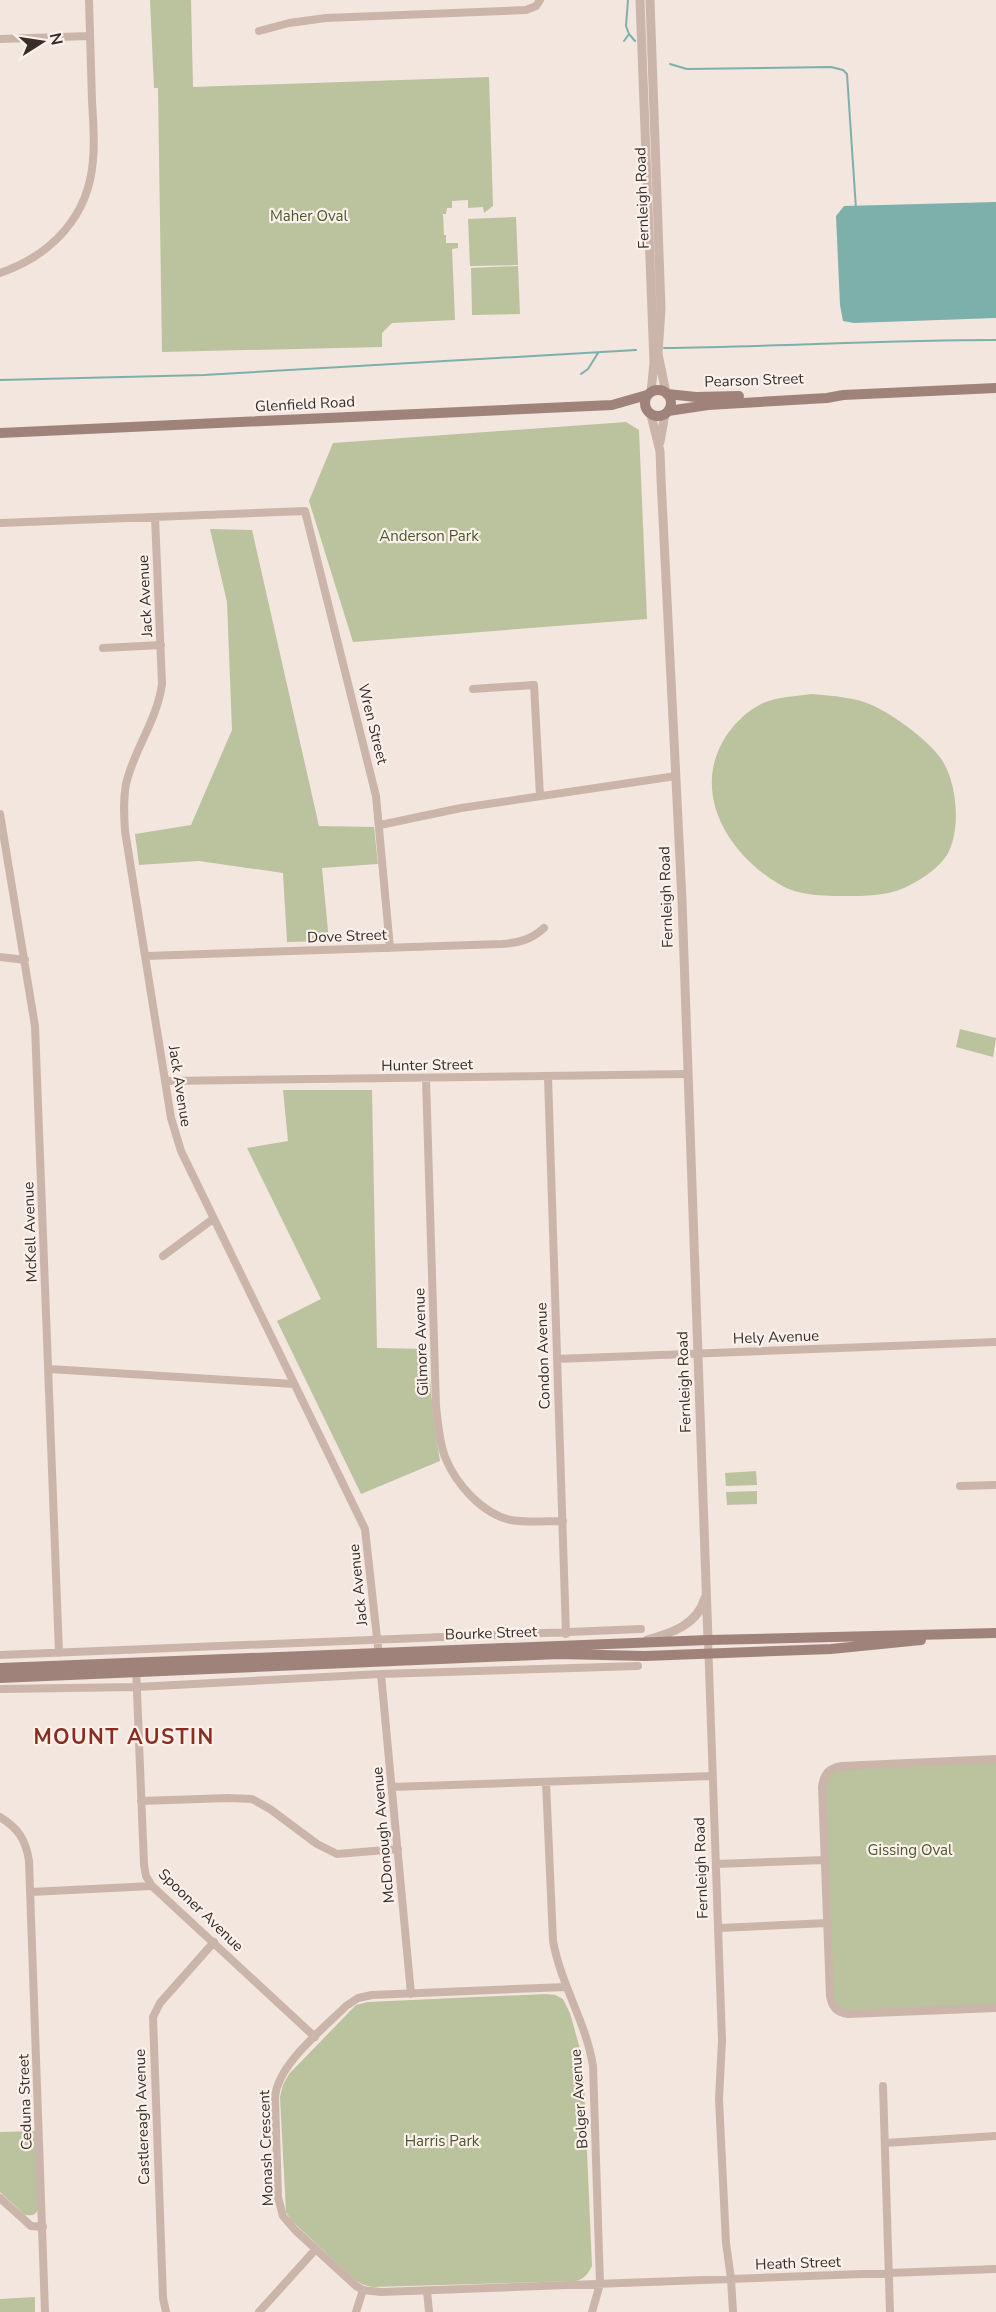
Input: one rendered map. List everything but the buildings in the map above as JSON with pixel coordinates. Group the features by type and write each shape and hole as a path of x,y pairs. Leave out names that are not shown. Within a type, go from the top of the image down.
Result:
{"main road":[{"name":"Pearson Street","path":"667,394 696,397 996,388"},
{"path":"659,390 667,394 671,402 667,413 660,416 650,413 645,404 649,394 659,390"},
{"name":"Glenfield Road","path":"0,433 612,405 649,394"},
{"name":"Pearson Street","path":"667,413 708,405 828,398 843,394"},
{"name":"Glenfield Road","path":"612,405 650,413"},
{"name":"Bourke Street","path":"379,1657 559,1654 645,1656 831,1649 984,1633"},
{"name":"Bourke Street","path":"0,1678 136,1668 606,1644 854,1635 996,1633"},
{"name":"Bourke Street","path":"0,1668 136,1668"}],"street":[{"path":"0,273 28,262 53,243 76,216 88,189 94,144 88,0"},
{"path":"259,31 308,19 526,10 536,6 540,0"},
{"name":"Fernleigh Road","path":"640,0 654,363 649,394"},
{"name":"Fernleigh Road","path":"650,0 661,309 658,354 667,394"},
{"path":"0,39 90,36"},
{"name":"Fernleigh Road","path":"650,413 660,451 676,776 719,1928 722,2040 719,2099 726,2243 733,2312"},
{"name":"Fernleigh Road","path":"660,451 667,413"},
{"name":"Wren Street","path":"155,517 305,511 372,776 380,825 390,948"},
{"path":"0,523 155,517"},
{"name":"Jack Avenue","path":"155,517 162,684 160,702 131,766 123,807 174,1136 365,1529 379,1657"},
{"path":"103,648 161,645"},
{"path":"473,689 534,685 540,796"},
{"path":"380,825 461,808 676,776"},
{"name":"McKell Avenue","path":"0,814 35,1026 59,1653"},
{"name":"Dove Street","path":"146,956 512,943 531,938 544,928"},
{"path":"0,957 25,960"},
{"name":"Hunter Street","path":"166,1081 688,1074"},
{"name":"Condon Avenue","path":"548,1077 566,1634"},
{"name":"Gilmore Avenue","path":"426,1079 436,1406 446,1457 469,1493 496,1515 525,1522 563,1521"},
{"path":"164,1256 213,1219"},
{"name":"Hely Avenue","path":"557,1359 996,1342"},
{"path":"49,1369 294,1384"},
{"path":"960,1486 996,1485"},
{"path":"606,1644 646,1640 675,1632 696,1616 706,1593"},
{"name":"Bourke Street","path":"0,1655 566,1634 641,1629"},
{"path":"559,1654 559,1668"},
{"path":"0,1689 137,1686 638,1665"},
{"name":"Spooner Avenue","path":"136,1668 146,1876 152,1886 315,2037"},
{"name":"McDonough Avenue","path":"381,1674 411,1994"},
{"path":"996,1759 833,1767 827,1772 822,1787 832,2004 840,2013 996,2008"},
{"path":"392,1787 712,1776"},
{"name":"Bolger Avenue","path":"546,1782 553,1941 565,1987 590,2045 593,2066 600,2284 592,2312"},
{"path":"141,1801 252,1799 270,1809 317,1844 337,1854 398,1849"},
{"name":"Ceduna Street","path":"0,1817 21,1835 27,1848 31,1892 45,2312"},
{"path":"716,1864 825,1860"},
{"path":"31,1892 152,1886"},
{"path":"719,1928 828,1923"},
{"name":"Castlereagh Avenue","path":"166,2312 163,2298 153,2017 159,2003 214,1942"},
{"name":"Monash Crescent","path":"363,2290 349,2281 288,2224 280,2207 275,2090 282,2073 346,2006 358,1998 372,1995 565,1987"},
{"path":"883,2086 890,2312"},
{"path":"885,2143 996,2136"},
{"path":"0,2198 31,2226 43,2227"},
{"path":"259,2312 315,2250"},
{"name":"Heath Street","path":"600,2284 996,2269"},
{"path":"356,2312 363,2290 427,2291 600,2284"},
{"path":"427,2291 429,2312"}],"green space":[{"name":"Maher Oval","path":"150,0 191,0 193,87 489,77 493,206 484,213 483,207 468,208 468,200 452,201 452,208 447,208 446,214 443,214 446,243 458,243 458,248 452,249 455,320 392,323 382,333 382,347 162,352 158,88 154,88"},
{"path":"516,217 518,265 470,266 468,219"},
{"path":"518,266 520,314 472,315 471,268"},
{"name":"Anderson Park","path":"626,422 639,430 647,619 353,642 309,501 333,443"},
{"path":"210,529 252,530 319,826 374,827 378,864 322,868 329,941 287,942 283,873 199,861 139,865 135,834 191,825 232,730 227,602"},
{"path":"812,694 852,699 882,710 926,742 945,766 950,777 955,804 955,832 952,844 938,866 904,888 890,893 868,896 820,895 794,891 779,884 744,856 730,839 720,820 714,800 712,779 716,757 726,736 747,713 763,703"},
{"path":"960,1029 996,1038 993,1057 956,1047"},
{"path":"283,1090 372,1090 377,1348 427,1349 440,1461 361,1494 277,1321 321,1299 247,1148 288,1141"},
{"path":"756,1471 757,1485 726,1486 725,1473"},
{"path":"757,1491 757,1504 727,1505 726,1492"},
{"name":"Gissing Oval","path":"996,1759 996,2008 848,2014 832,2004 822,1787 833,1767"},
{"name":"Harris Park","path":"546,1994 563,1999 570,2013 583,2060 592,2266 589,2271 576,2281 373,2287 356,2281 292,2221 286,2212 280,2097 289,2074 356,2005 368,2002"},
{"path":"36,2131 38,2210 33,2215 25,2215 0,2192 0,2132"},
{"path":"35,2297 35,2312 0,2312 0,2299"}],"water":[{"path":"996,202 996,318 854,323 843,321 840,305 836,216 844,206"}],"waterway":[{"path":"628,0 626,26 629,34"},
{"path":"624,41 629,34 635,41"},
{"path":"670,64 687,69 831,67 843,70 847,74 856,209"},
{"path":"664,348 996,340"},
{"path":"0,380 204,375 636,350"},
{"path":"581,374 588,369 598,353"}],"district":[{"name":"MOUNT AUSTIN","path":"124,1737"}]}
